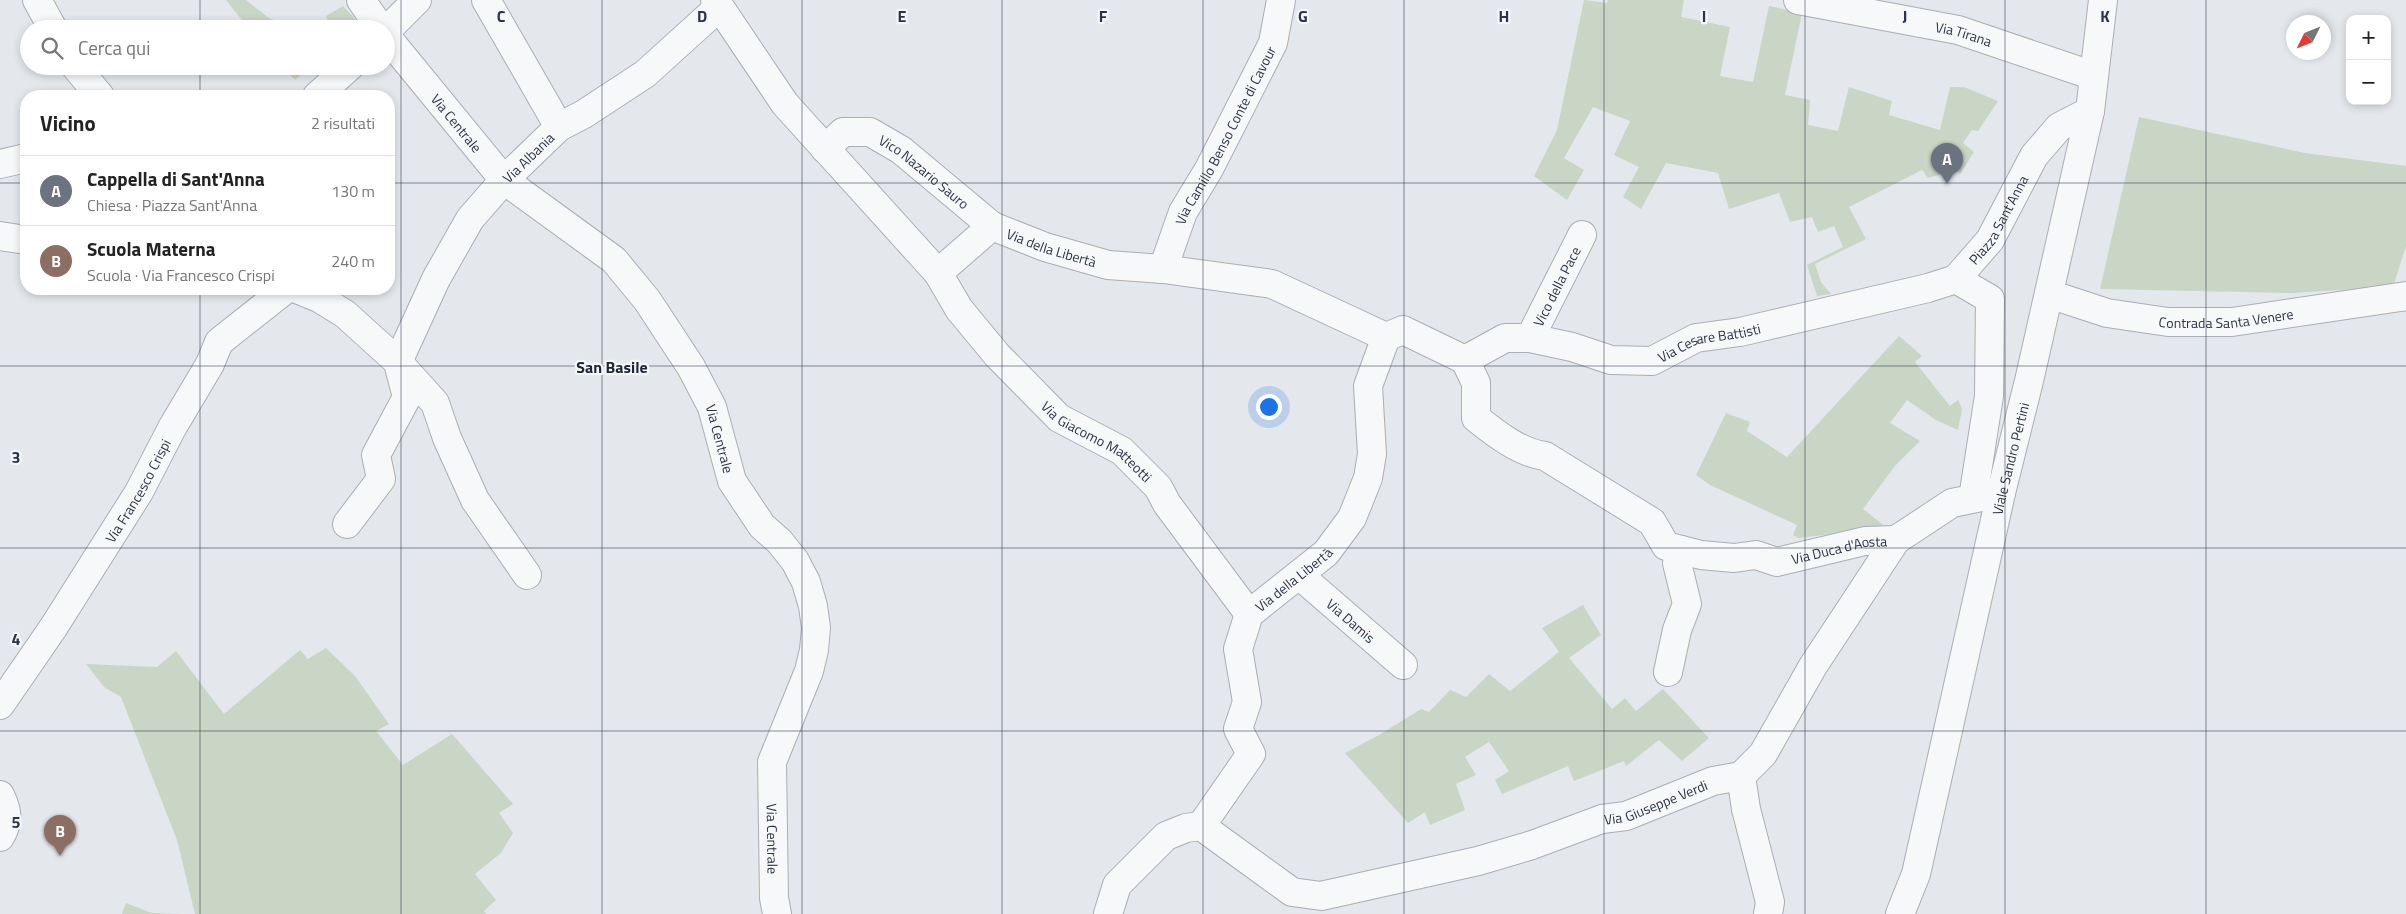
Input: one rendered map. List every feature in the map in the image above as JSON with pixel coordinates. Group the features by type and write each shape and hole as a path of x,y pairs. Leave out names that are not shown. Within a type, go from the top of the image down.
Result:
{"street":[{"path":"37,0 48,20"},
{"name":"Via Centrale","path":"361,0 378,20"},
{"path":"395,28 417,0"},
{"path":"486,0 559,127"},
{"name":"Via Camillo Benso Conte di Cavour","path":"1163,269 1183,212 1209,169 1273,43 1281,0"},
{"name":"Via Tirana","path":"1798,0 1958,30 2094,76"},
{"name":"Viale Sandro Pertini","path":"1900,914 1916,874 2001,493 2049,294 2090,111 2103,0"},
{"name":"Via Albania","path":"398,362 436,279 470,219 504,180 559,127 584,114 645,74 717,4"},
{"name":"Via Giacomo Matteotti","path":"717,4 785,104 938,273 959,308 997,355 1059,418 1122,451 1158,487 1167,504 1250,614"},
{"name":"Via Centrale","path":"395,40 504,180 614,260 647,300 691,367 712,407 732,481 762,526 780,542 795,561 806,582 814,613 814,650 809,672 772,762 774,898 777,914"},
{"path":"82,75 95,90"},
{"path":"324,90 340,75"},
{"name":"Piazza Sant'Anna","path":"1956,279 1990,240 2034,156 2059,127 2090,111"},
{"name":"Vico Nazario Sauro","path":"825,149 843,132 870,132 901,150 992,226"},
{"path":"0,164 20,159"},
{"name":"Via della Libertà","path":"938,273 992,226 1045,247 1108,265 1163,269 1272,284 1386,337 1368,386 1372,454 1368,478 1352,518 1326,553 1250,614 1238,649 1247,702 1238,729 1251,754 1201,826"},
{"name":"Vico della Pace","path":"1517,338 1582,235"},
{"path":"0,236 20,239"},
{"path":"1956,279 1990,299 1989,396 1973,498"},
{"name":"Via Cesare Battisti","path":"1517,338 1572,347 1611,360 1652,361 1696,338 1740,332 1928,288 1956,279"},
{"name":"Contrada Santa Venere","path":"2049,294 2107,313 2168,322 2232,322 2406,296"},
{"name":"Via Francesco Crispi","path":"0,705 53,628 123,517 210,364 219,342 278,295"},
{"path":"312,295 345,314 398,362 435,403 447,438 475,500 527,575"},
{"path":"1386,337 1403,330 1465,360 1476,383 1476,418 1495,432 1533,454 1545,456 1552,460 1652,522 1673,548 1687,604 1677,630 1668,672"},
{"path":"1465,360 1517,338"},
{"path":"347,524 381,480 376,456 407,397 398,362"},
{"path":"1768,914 1770,902 1746,809 1741,776 1763,754 1813,666 1896,540 1952,503 2001,493"},
{"name":"Via Duca d'Aosta","path":"1673,548 1701,555 1734,558 1756,555 1777,562 1865,541 1896,540"},
{"name":"Via Damis","path":"1299,575 1403,665"},
{"name":"Via Giuseppe Verdi","path":"1201,826 1292,892 1317,904 1321,896 1478,861 1532,845 1602,819 1626,816 1713,781 1741,776"},
{"path":"0,796 7,810 6,827 0,837"},
{"path":"1108,914 1117,885 1166,836 1186,828 1201,826"}],"green space":[{"path":"226,0 246,0 274,20 242,20"},
{"path":"1584,0 1607,3 1608,0 1684,0 1681,17 1730,27 1720,76 1753,82 1769,6 1802,13 1785,95 1810,100 1808,125 1838,131 1849,87 1892,101 1889,115 1940,130 1950,87 1964,87 1998,101 1978,131 1972,130 1963,143 1974,152 1960,174 1957,170 1928,178 1922,170 1849,207 1866,239 1815,264 1821,282 1831,294 1817,296 1807,265 1843,247 1834,226 1818,232 1812,217 1790,222 1779,193 1729,209 1718,173 1666,163 1641,209 1623,197 1639,167 1614,155 1630,121 1593,107 1564,158 1584,170 1567,200 1534,176 1557,130"},
{"path":"343,6 356,20 327,20 326,16"},
{"path":"290,75 301,75 295,80"},
{"path":"2139,117 2305,153 2406,166 2406,246 2393,287 2292,293 2100,289"},
{"path":"1899,336 1922,356 1915,362 1950,406 1958,400 1962,409 1958,430 1936,420 1907,400 1890,423 1920,441 1895,466 1863,509 1886,527 1799,538 1793,535 1797,525 1710,485 1696,475 1726,413 1750,422 1747,431 1787,457"},
{"path":"1583,605 1601,635 1569,658 1612,709 1625,698 1636,711 1663,689 1709,738 1682,761 1659,740 1626,766 1624,761 1574,781 1568,766 1502,794 1495,780 1509,771 1489,742 1465,757 1476,775 1456,784 1465,810 1430,825 1425,812 1408,823 1345,753 1421,709 1429,712 1450,690 1466,697 1489,674 1510,691 1559,652 1542,628"},
{"path":"326,648 355,676 389,724 376,731 403,765 452,734 513,804 499,813 513,833 501,853 475,874 496,900 484,911 486,914 195,914 177,840 121,697 104,687 86,664 157,667 176,651 224,714 300,650 308,659"},
{"path":"126,903 152,913 183,914 122,914"}],"place":[{"name":"Cappella di Sant'Anna","path":"1947,184"},
{"name":"Scuola Materna","path":"60,856"}],"district":[{"name":"San Basile","path":"612,367"}]}
